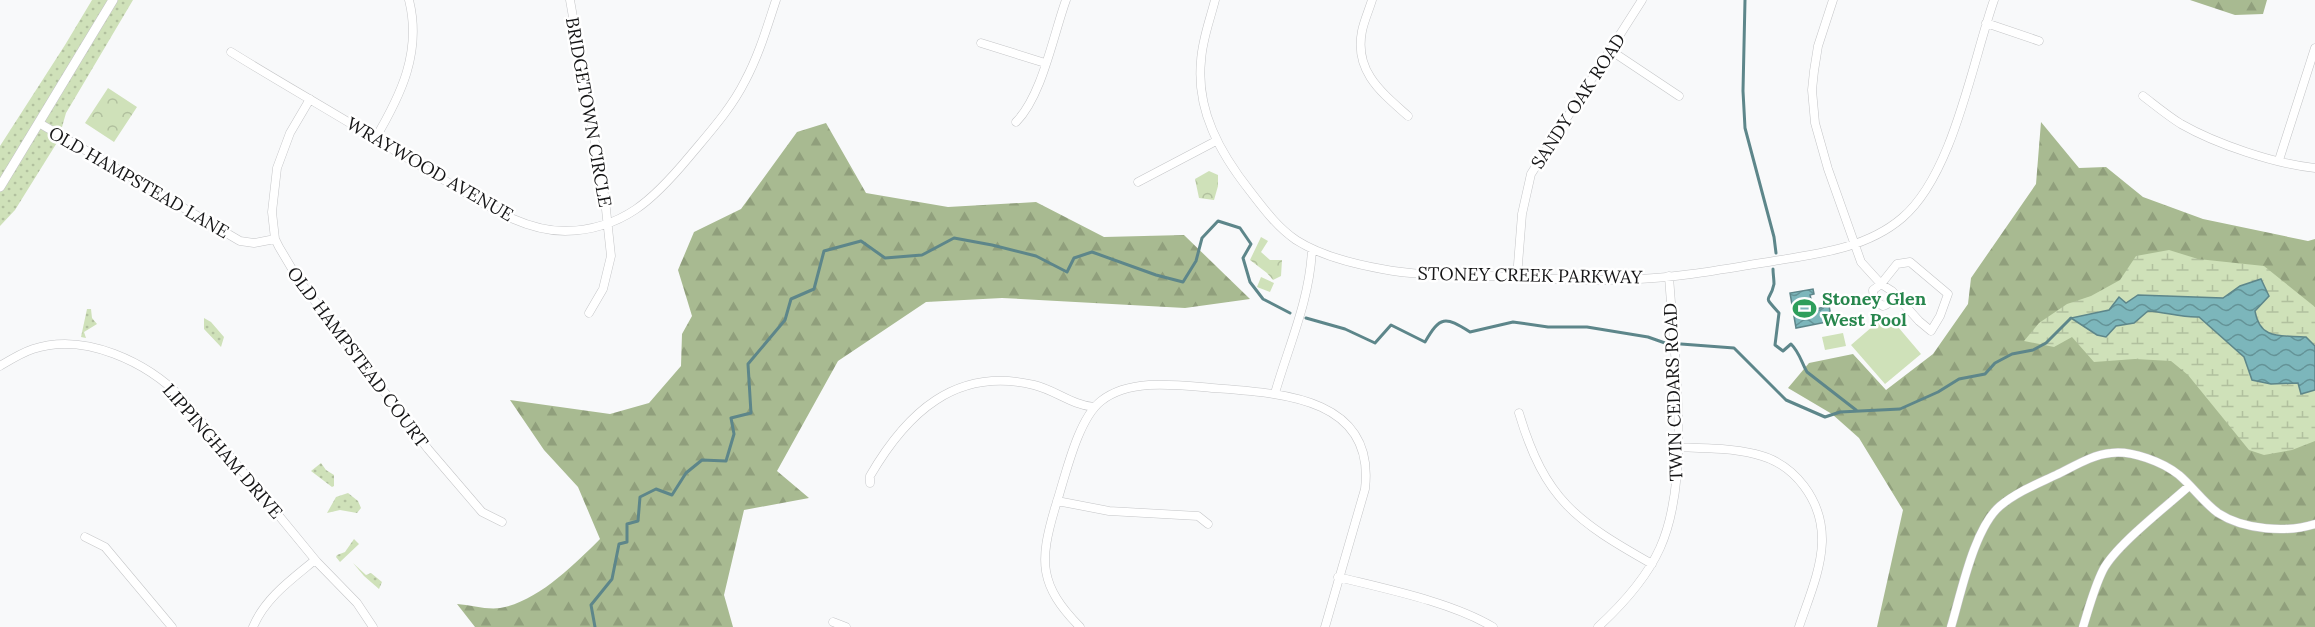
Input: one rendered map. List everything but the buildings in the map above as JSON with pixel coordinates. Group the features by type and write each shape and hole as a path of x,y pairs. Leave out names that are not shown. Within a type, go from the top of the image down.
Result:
{"street":[{"path":"0,187 113,0"},
{"path":"375,139 398,100 411,63 414,28 410,0"},
{"name":"BRIDGETOWN CIRCLE","path":"570,0 608,224 611,255 603,289 589,313"},
{"name":"WRAYWOOD AVENUE","path":"231,52 516,221 565,231 583,230 608,224 624,217 651,200 663,188 721,118 745,81 756,58 776,0"},
{"path":"1016,122 1029,107 1066,0"},
{"name":"STONEY CREEK PARKWAY","path":"1215,0 1204,42 1200,78 1205,108 1216,141 1234,171 1272,220 1291,236 1312,249 1354,263 1386,270 1517,277 1638,279 1820,253 1874,237 1903,217 1937,174 1994,0"},
{"path":"1372,0 1360,42 1364,67 1377,88 1408,116"},
{"name":"SANDY OAK ROAD","path":"1517,277 1522,214 1531,174 1642,0"},
{"path":"1833,0 1818,46 1814,71 1813,109 1828,169 1861,262 1881,284 1892,291 1931,331 1940,316 1948,294 1910,262 1898,264 1881,284 1875,288 1872,294 1876,303 1883,306 1893,297 1892,291"},
{"path":"1986,23 2039,41"},
{"path":"981,43 1045,63"},
{"path":"2279,160 2315,48"},
{"path":"1610,50 1679,96"},
{"path":"2144,96 2180,123 2209,138 2279,160 2315,168"},
{"name":"OLD HAMPSTEAD COURT","path":"310,99 290,134 277,168 272,212 275,239 298,279 418,437 482,512 502,522"},
{"name":"OLD HAMPSTEAD LANE","path":"39,123 240,241 254,243 275,239"},
{"path":"1138,182 1216,141"},
{"path":"1275,393 1304,304 1312,249"},
{"name":"TWIN CEDARS ROAD","path":"1602,626 1636,587 1652,564 1666,533 1673,509 1677,447 1677,391 1669,276"},
{"name":"LIPPINGHAM DRIVE","path":"0,366 32,349 63,344 106,351 153,374 183,399 315,560 357,603 373,627"},
{"path":"870,483 870,476 897,432 923,408 955,389 984,382 1016,382 1051,390 1076,403 1094,407"},
{"path":"1080,627 1062,609 1053,595 1045,568 1044,554 1048,531 1081,427 1094,407 1118,392 1142,386 1188,386 1275,393 1295,398 1330,413 1351,429 1362,447 1368,470 1365,489 1325,627"},
{"path":"1519,413 1537,463 1557,495 1588,525 1652,564"},
{"path":"1677,447 1758,454 1785,467 1808,491 1819,517 1822,543 1820,560 1799,627"},
{"path":"1951,627 1978,539 1999,507 2019,493 2094,456 2112,452 2133,455 2158,464 2178,475 2221,515 2258,528 2296,530 2315,524"},
{"path":"2083,627 2104,568 2115,554 2188,486"},
{"path":"1058,501 1109,511 1198,516 1208,524"},
{"path":"85,537 105,547 172,627"},
{"path":"253,627 263,608 274,596 315,560"},
{"path":"1338,577 1434,603 1471,616 1493,627"},
{"path":"833,622 846,627"}],"green space":[{"path":"92,0 133,0 66,113 58,141 15,210 0,226 0,146"},
{"path":"2190,0 2267,0 2263,14 2235,15"},
{"path":"108,88 137,107 114,142 85,123"},
{"path":"2041,122 2079,168 2106,167 2143,197 2203,219 2308,241 2315,239 2315,627 1877,627 1903,510 1859,438 1832,414 1788,388 1809,363 1853,354 1886,390 1933,354 1968,304 1971,278 2036,184"},
{"path":"826,123 866,193 948,207 1036,202 1104,237 1184,235 1250,299 1185,308 1002,298 926,302 838,361 777,471 809,498 744,510 724,595 733,627 475,627 457,604 500,608 528,598 554,581 600,539 578,487 544,450 510,400 610,414 649,403 681,366 682,334 692,316 678,270 694,232 741,209 797,132"},
{"path":"1209,171 1218,175 1214,200 1199,198 1195,179"},
{"path":"1261,237 1268,241 1261,252 1270,260 1282,260 1281,276 1273,280 1250,260"},
{"path":"2169,250 2198,259 2264,266 2315,307 2315,441 2292,450 2264,455 2249,450 2188,375 2171,361 2135,359 2094,362 2072,337 2054,347 2024,341 2039,323 2067,304 2091,296 2120,280 2136,256"},
{"path":"1261,277 1274,283 1270,292 1257,287"},
{"path":"87,309 91,309 92,318 97,324 84,332 86,338 81,337"},
{"path":"1887,314 1921,354 1885,384 1851,345"},
{"path":"204,318 211,322 224,337 221,347 204,329"},
{"path":"1843,333 1846,346 1825,350 1822,337"},
{"path":"321,463 334,475 334,486 332,487 311,471"},
{"path":"348,493 358,501 361,508 357,513 340,510 327,513 336,497"},
{"path":"354,539 359,544 340,562 337,555 345,552"},
{"path":"353,563 366,575 371,573 382,582 379,589 364,576"}],"water":[{"path":"2261,279 2269,296 2255,311 2258,321 2267,332 2273,335 2306,337 2315,346 2315,390 2301,394 2298,383 2271,384 2252,380 2244,357 2199,317 2148,311 2134,323 2116,326 2106,337 2097,335 2071,318 2109,310 2119,297 2126,303 2138,295 2223,298 2240,286"},
{"name":"Stoney Glen West Pool","path":"1813,289 1814,294 1810,295 1813,307 1816,309 1829,306 1832,321 1796,328 1790,293"}],"waterway":[{"path":"1745,0 1743,91 1745,128 1774,237 1776,253"},
{"path":"595,627 591,605 612,579 619,544 627,542 627,524 638,521 640,497 656,489 672,495 686,473 702,460 726,461 734,434 731,418 751,413 748,364 785,320 791,299 814,289 824,251 861,241 885,258 922,255 954,238 1036,256 1067,272 1074,258 1092,252 1156,275 1183,282 1196,261 1202,238 1218,221 1240,228 1251,244 1243,258 1250,282 1263,299 1290,313"},
{"path":"1773,269 1774,284 1768,300 1779,313 1775,345 1783,351 1791,344 1807,372 1856,410"},
{"path":"1306,318 1345,329 1375,343 1391,325 1425,342 1435,327 1444,321 1455,323 1470,332 1513,322 1548,327 1587,327 1648,337 1665,343"},
{"path":"1681,344 1734,348 1786,400 1825,417 1840,412 1900,409 1938,392 1959,379 1985,374 1995,363 2012,354 2033,350 2046,343 2071,318"}],"place":[{"name":"Stoney Glen West Pool","path":"1804,308"}]}
